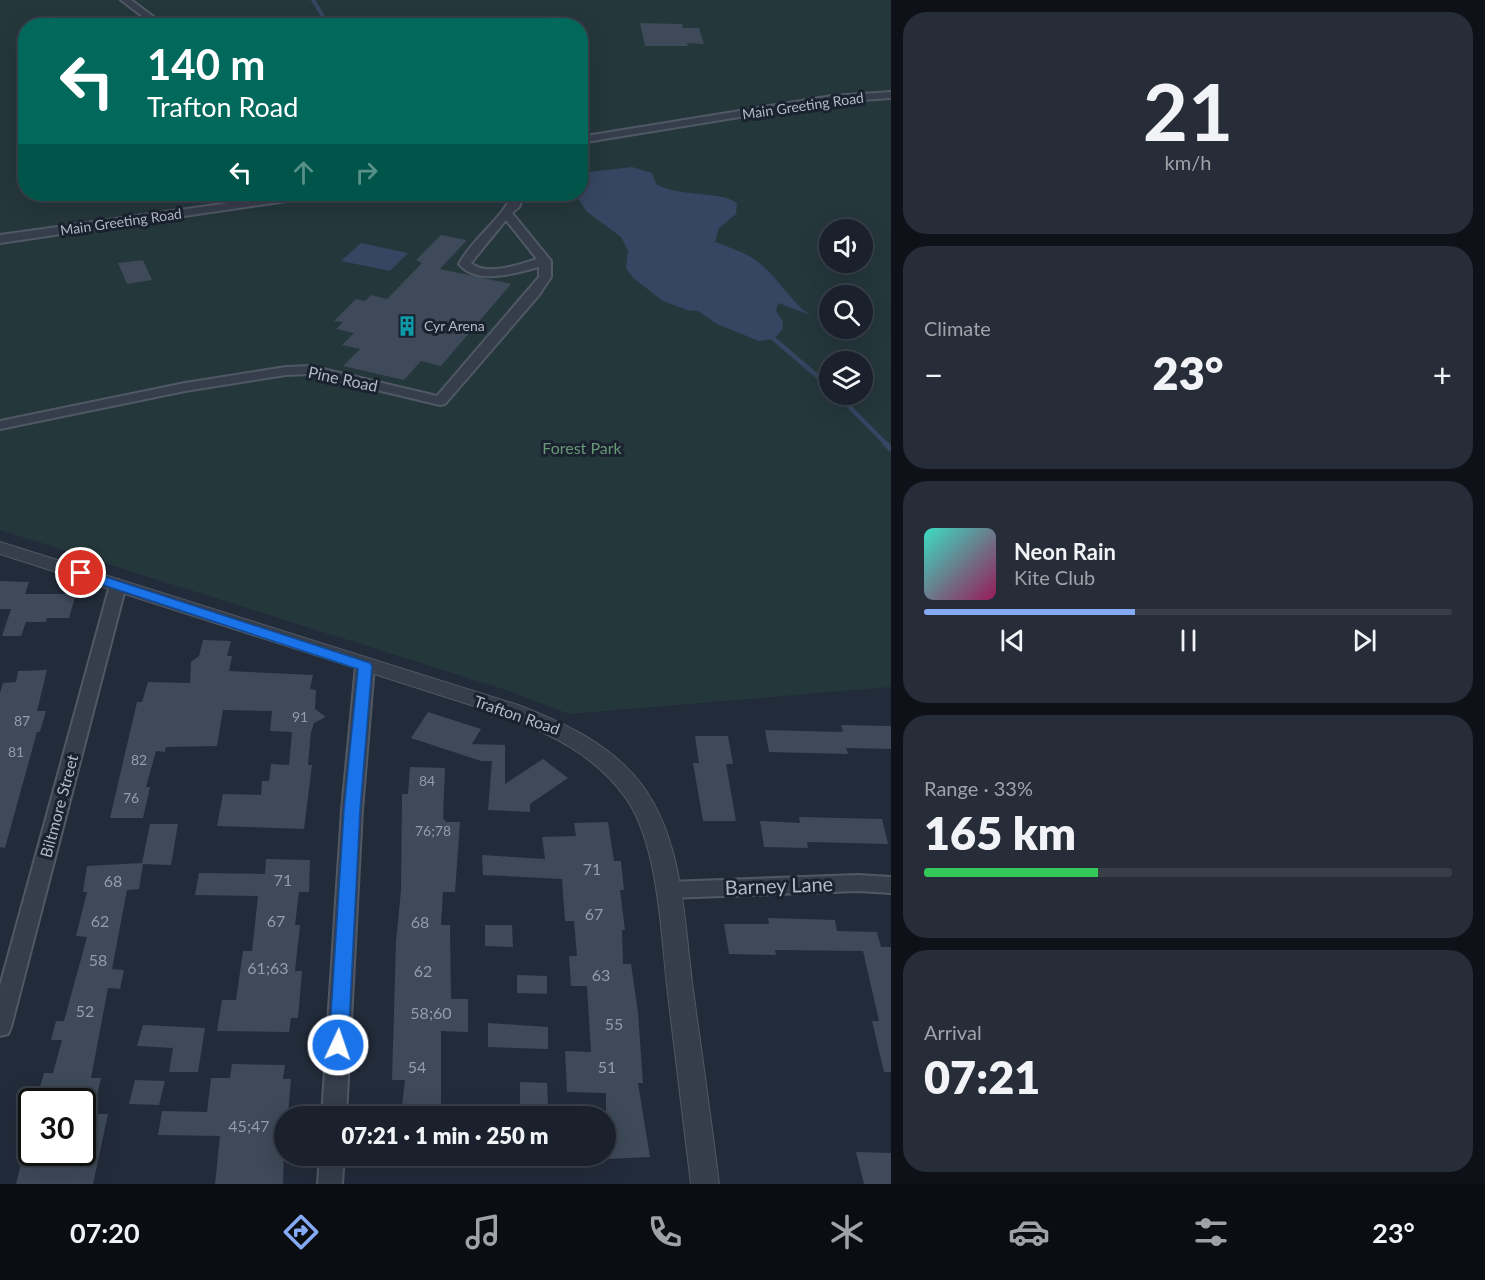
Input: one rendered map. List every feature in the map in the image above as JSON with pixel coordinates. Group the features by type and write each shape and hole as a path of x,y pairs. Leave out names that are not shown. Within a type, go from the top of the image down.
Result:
{"street":[{"path":"125,0 151,18"},
{"name":"Main Greeting Road","path":"588,139 691,120 714,119 832,99 891,95"},
{"name":"Main Greeting Road","path":"588,146 698,126 714,119"},
{"name":"Main Greeting Road","path":"0,239 265,201"},
{"path":"506,213 544,261 523,268 493,272 476,271 466,267 470,255 506,213 513,207 515,201"},
{"name":"Pine Road","path":"0,424 185,387 291,370 318,372 440,401 536,292 544,277 544,261"},
{"name":"Trafton Road","path":"0,548 365,666 510,710 553,726 584,742 639,799 656,839 668,890 705,1184"},
{"name":"Biltmore Street","path":"0,1027 118,585"},
{"path":"335,1106 352,810 365,666"},
{"name":"Barney Lane","path":"668,890 858,883 891,885"},
{"path":"330,1184 331,1166"}],"green space":[{"name":"Forest Park","path":"0,0 891,0 891,687 569,714 506,690 0,530"}],"water":[{"path":"632,167 652,173 656,184 666,188 720,197 737,203 736,214 719,228 715,242 743,253 758,262 810,315 778,303 776,311 783,322 782,330 774,339 759,341 717,324 698,311 687,310 663,301 633,278 626,268 628,251 621,237 587,212 580,201 588,201 588,172"},
{"path":"361,243 408,253 390,271 341,261"}],"building":[{"path":"640,23 682,24 683,28 699,28 704,44 645,46"},
{"name":"Cyr Arena","path":"441,235 467,240 440,269 511,284 441,366 421,361 404,380 343,366 360,349 342,345 354,333 336,329 343,322 334,321 356,299 365,301 371,295 387,299 422,263 416,260"},
{"path":"143,260 152,280 127,284 118,263"},
{"path":"0,581 29,582 25,594 76,594 69,618 47,618 46,622 26,622 21,636 2,636 11,609 0,609"},
{"path":"203,640 231,641 227,656 232,656 229,671 313,675 310,689 316,690 315,709 326,717 314,723 311,732 308,765 312,765 304,829 217,826 223,794 261,795 262,781 269,781 271,764 289,765 292,732 270,731 272,711 223,710 217,746 166,747 165,752 156,751 146,787 150,787 143,818 110,818 137,702 142,702 148,682 190,683 191,662 199,656"},
{"path":"47,670 37,711 46,711 40,732 37,732 5,848 0,847 0,693 3,683 16,682 18,671"},
{"path":"428,712 481,729 472,744 505,745 505,784 543,759 568,778 530,804 530,812 488,810 492,761 481,761 411,738"},
{"path":"841,725 891,726 891,749 846,748 848,754 769,752 765,730 843,732"},
{"path":"695,736 728,736 733,764 726,764 736,821 703,821 693,763 699,763"},
{"path":"410,767 445,768 443,818 446,822 460,822 455,892 443,892 441,925 450,925 451,999 468,999 468,1032 441,1031 441,1106 402,1106 405,1080 392,1080 396,942 401,890 402,794 408,794"},
{"path":"799,817 882,819 888,844 807,842 808,848 764,847 760,821 800,823"},
{"path":"608,822 614,861 621,861 624,890 620,890 625,930 622,930 623,964 631,964 638,1012 643,1083 638,1083 650,1157 616,1159 616,1106 606,1106 606,1093 567,1092 565,1051 591,1052 587,986 571,986 569,956 577,956 574,921 565,921 562,879 483,875 482,855 545,859 542,837 576,836 574,823"},
{"path":"150,824 178,824 171,865 143,864 139,889 127,890 112,969 124,970 120,989 108,988 91,1078 101,1078 96,1100 96,1088 40,1088 44,1073 53,1073 62,1040 51,1040 56,1021 64,1021 87,937 76,936 87,892 83,892 87,866 142,863"},
{"path":"266,859 310,860 309,892 299,892 295,925 300,925 295,971 302,971 298,1018 291,1018 289,1032 217,1031 222,1000 236,1000 243,951 252,951 258,896 195,895 199,873 265,874"},
{"path":"768,918 835,920 837,931 877,932 881,947 891,947 891,1072 884,1072 872,1021 879,1021 863,951 775,950 776,955 729,954 724,924 769,924"},
{"path":"485,925 512,925 513,947 485,946"},
{"path":"517,975 547,976 547,994 517,993"},
{"path":"488,1023 548,1027 548,1049 488,1047"},
{"path":"143,1025 205,1028 198,1072 169,1072 173,1048 137,1046"},
{"path":"232,1064 285,1065 283,1079 291,1079 289,1106 274,1106 274,1166 284,1166 283,1184 215,1184 220,1136 158,1135 162,1111 207,1112 211,1078 230,1078"},
{"path":"135,1080 165,1081 159,1105 129,1104"},
{"path":"520,1082 547,1083 548,1106 520,1105"},
{"path":"96,1114 108,1114 93,1184 16,1184 20,1166 96,1166"},
{"path":"856,1152 891,1153 891,1184 864,1184"}],"waterway":[{"path":"313,0 324,18"},
{"path":"774,339 819,378"},
{"path":"848,405 888,446"},
{"path":"888,446 891,449"}],"place":[{"name":"Cyr Arena","path":"407,326"}],"route":[{"path":"81,573 365,666 352,810 338,1045"}]}
